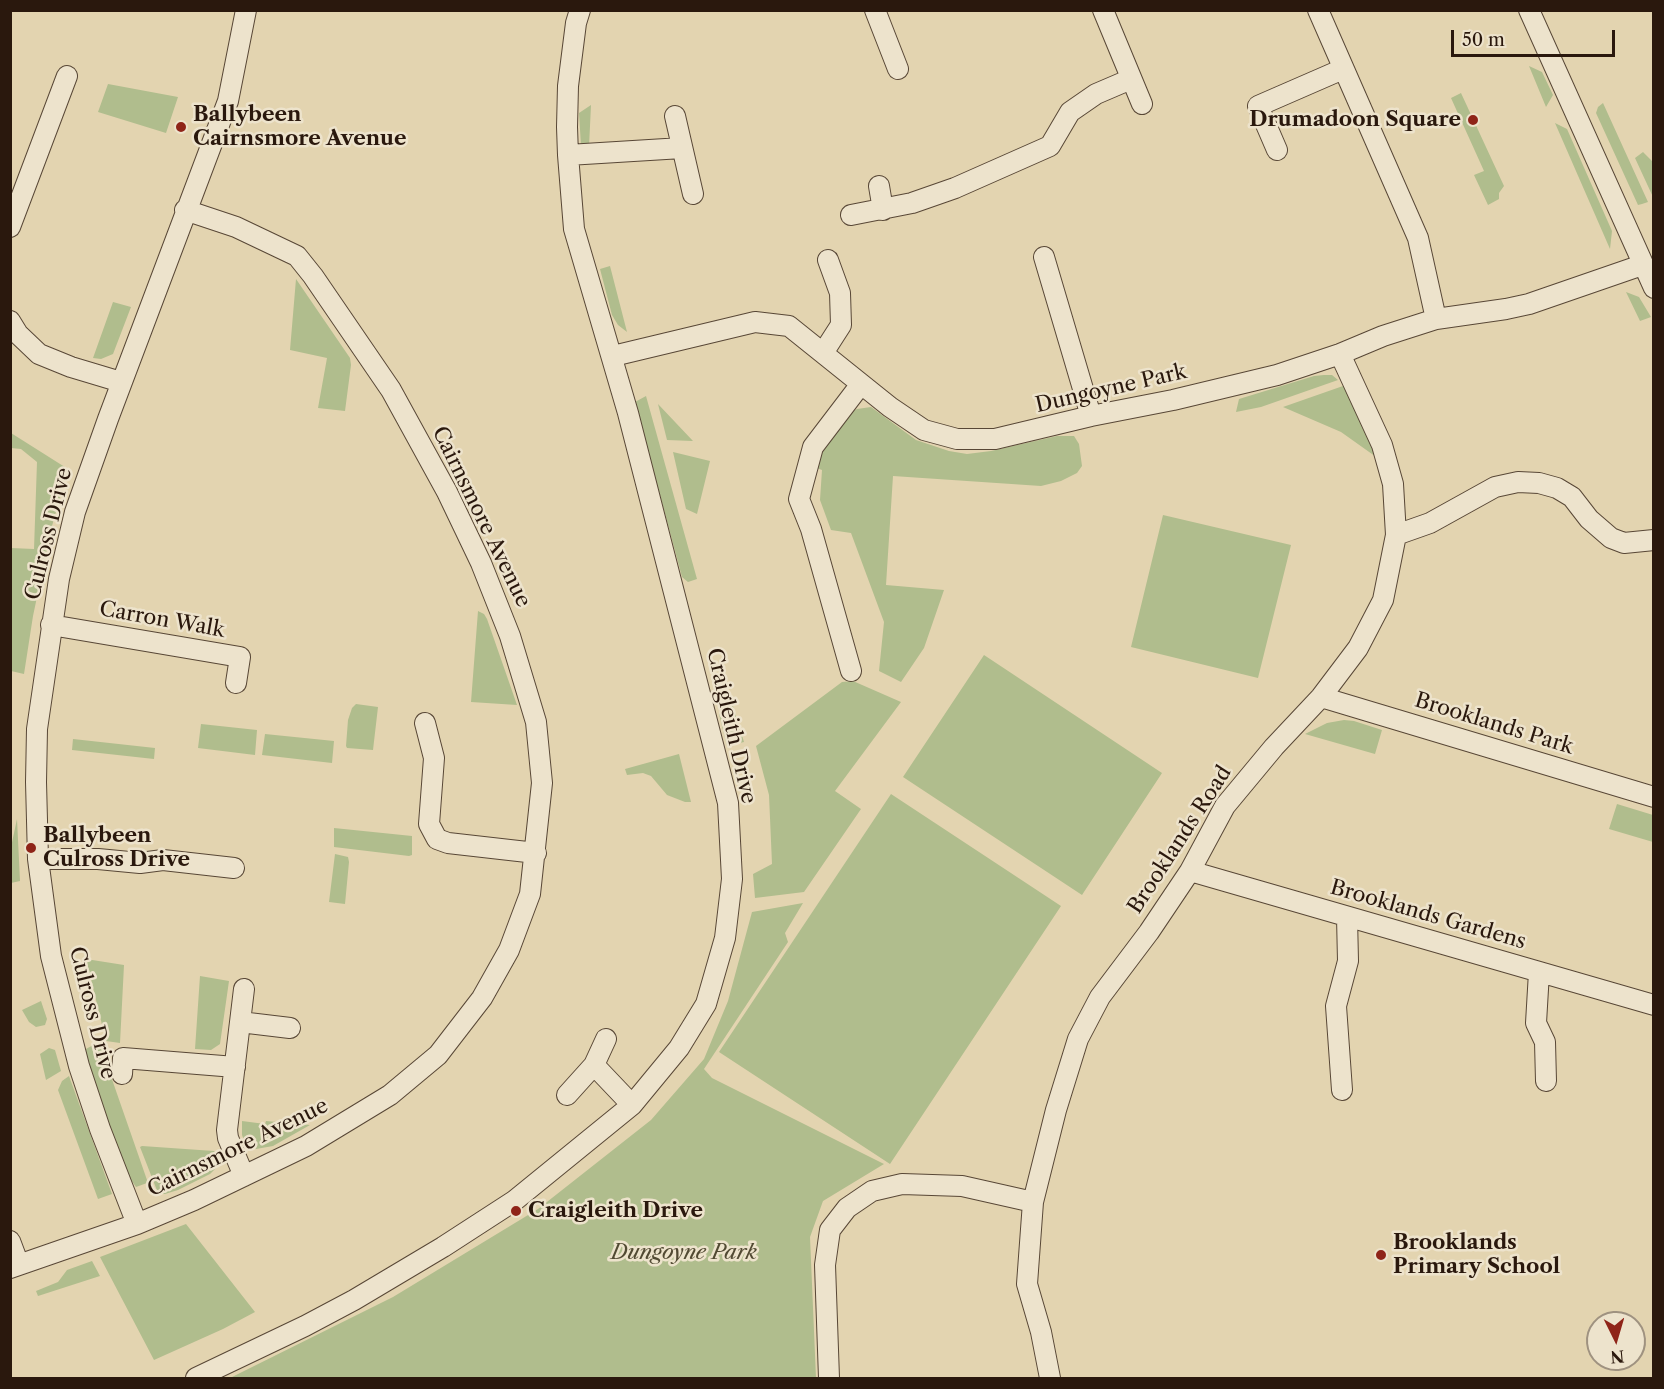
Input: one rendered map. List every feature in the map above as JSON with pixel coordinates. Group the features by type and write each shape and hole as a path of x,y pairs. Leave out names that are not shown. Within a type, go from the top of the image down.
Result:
{"street":[{"name":"Culross Drive","path":"137,1224 100,1129 79,1066 51,956 38,859 36,782 38,729 51,625 75,512 185,210 228,101 246,10"},
{"name":"Craigleith Drive","path":"196,1378 305,1326 443,1247 514,1201 632,1105 679,1048 706,1004 725,938 732,879 728,803 613,356 574,229 568,155 568,86 576,23 580,10"},
{"path":"875,10 898,69"},
{"path":"1103,10 1142,104"},
{"path":"1318,10 1418,238 1436,319"},
{"path":"1529,10 1653,288"},
{"path":"1277,150 1258,106 1343,69"},
{"path":"10,227 67,76"},
{"path":"850,215 912,203 954,188 1050,146 1070,112 1096,94 1131,79"},
{"path":"675,116 693,194"},
{"path":"568,155 682,148"},
{"path":"879,186 882,210"},
{"name":"Cairnsmore Avenue","path":"15,1266 137,1224 244,1176 306,1146 390,1095 446,1047 482,998 509,950 530,894 543,783 536,722 510,636 481,563 447,492 390,390 297,256 236,227 185,210"},
{"path":"1044,257 1091,416"},
{"path":"823,353 841,326 840,292 828,260"},
{"name":"Dungoyne Park","path":"613,356 755,322 789,326 890,407 924,430 957,439 995,439 1277,375 1436,319 1529,304 1642,265"},
{"path":"10,321 18,334 39,354 71,367 121,382"},
{"name":"Brooklands Road","path":"1050,1378 1041,1332 1027,1284 1033,1202 1056,1110 1078,1039 1100,997 1149,932 1190,871 1225,806 1274,747 1321,697 1358,648 1383,600 1396,535 1393,484 1382,445 1340,354"},
{"path":"851,671 811,529 799,499 813,447 861,384"},
{"path":"1396,535 1430,523 1495,487 1518,482 1539,483 1557,488 1572,497 1589,519 1611,538 1624,543 1653,540"},
{"name":"Carron Walk","path":"51,625 240,657 236,683"},
{"name":"Brooklands Park","path":"1321,697 1653,797"},
{"path":"425,723 434,758 429,824 437,839 448,843 536,853"},
{"path":"38,859 98,859 140,863 163,860 234,868"},
{"name":"Brooklands Gardens","path":"1190,871 1653,1005"},
{"path":"1342,1090 1336,1006 1348,961 1347,917"},
{"path":"1539,972 1536,1023 1545,1042 1546,1080"},
{"path":"244,989 227,1130 228,1138 244,1176"},
{"path":"240,1022 290,1028"},
{"path":"567,1095 594,1065 606,1040"},
{"path":"122,1074 123,1058 236,1068"},
{"path":"594,1065 632,1105"},
{"path":"829,1378 825,1265 830,1230 847,1208 872,1191 902,1184 962,1186 1033,1202"},
{"path":"10,1241 15,1266"}],"green space":[{"path":"1529,66 1542,72 1553,95 1546,107"},
{"path":"108,84 178,97 166,133 98,112"},
{"path":"1461,93 1504,186 1499,193 1499,199 1488,205 1474,175 1484,171 1451,98"},
{"path":"1603,103 1648,202 1638,205 1596,113 1598,107"},
{"path":"591,105 589,147 581,146 579,113"},
{"path":"1555,123 1567,129 1612,231 1610,249"},
{"path":"1643,152 1653,162 1653,197 1635,158"},
{"path":"610,266 627,332 618,325 612,315 600,269"},
{"path":"296,279 350,358 345,411 318,408 327,358 290,350"},
{"path":"1626,292 1639,297 1651,317 1640,321"},
{"path":"113,302 131,307 113,354 101,359 93,358"},
{"path":"1332,375 1338,380 1261,407 1236,412 1239,399 1314,376"},
{"path":"1343,386 1347,388 1379,459 1341,432 1283,407"},
{"path":"646,396 697,579 688,582 682,577 635,402"},
{"path":"658,404 693,441 667,440"},
{"path":"871,407 916,440 949,451 967,454 1057,436 1074,436 1079,444 1082,466 1077,473 1061,481 1041,486 893,476 886,585 944,590 924,648 901,682 879,671 884,622 851,533 831,530 820,500 822,470 814,467 827,440 850,413 857,409"},
{"path":"11,433 68,469 52,526 33,616 24,674 11,671 11,548 34,549 37,462 21,449 11,448"},
{"path":"673,452 710,461 697,514 686,509"},
{"path":"1163,515 1291,545 1258,678 1131,647"},
{"path":"478,611 487,619 517,705 471,702"},
{"path":"984,655 1162,773 1082,895 903,777"},
{"path":"853,681 901,702 835,791 861,809 804,892 755,898 753,874 772,864 769,795 756,746 842,682"},
{"path":"732,703 744,742 727,746 719,714"},
{"path":"356,704 378,707 373,750 347,748 346,746 348,720"},
{"path":"1344,720 1382,730 1375,754 1305,734 1327,723"},
{"path":"201,724 257,730 255,755 198,748"},
{"path":"265,734 334,741 332,763 262,755"},
{"path":"73,739 155,748 154,759 72,750"},
{"path":"679,754 691,802 667,795 651,776 643,773 627,775 625,769"},
{"path":"891,794 1061,906 890,1164 719,1052"},
{"path":"1617,804 1653,815 1653,842 1609,829"},
{"path":"17,819 20,881 11,883 11,847"},
{"path":"334,828 412,836 412,855 334,847"},
{"path":"335,854 348,857 349,862 345,904 329,902"},
{"name":"Dungoyne Park","path":"803,903 785,933 788,942 704,1069 712,1078 884,1164 823,1201 810,1237 816,1378 230,1378 393,1297 538,1209 651,1120 704,1059 728,1001 752,912"},
{"path":"86,959 124,965 120,1043 106,1041"},
{"path":"200,976 229,981 220,1044 211,1050 195,1049"},
{"path":"41,1001 47,1019 45,1025 36,1027 29,1022 22,1010"},
{"path":"99,1042 147,1180 147,1183 136,1187 129,1177 88,1068 84,1050"},
{"path":"49,1048 55,1050 61,1071 46,1080 40,1054"},
{"path":"69,1076 112,1194 98,1199 58,1090 62,1081"},
{"path":"242,1121 310,1125 273,1146 256,1149 251,1148 244,1140"},
{"path":"140,1147 214,1151 217,1155 216,1168 210,1174 178,1190 165,1194 158,1193"},
{"path":"186,1224 255,1312 154,1360 100,1257"},
{"path":"92,1261 100,1276 38,1296 36,1291 58,1282 67,1270"}],"place":[{"name":"Drumadoon Square","path":"1473,120"},
{"name":"Ballybeen Cairnsmore Avenue","path":"181,127"},
{"name":"Ballybeen Culross Drive","path":"31,848"},
{"name":"Craigleith Drive","path":"516,1211"},
{"name":"Brooklands Primary School","path":"1381,1255"}]}
